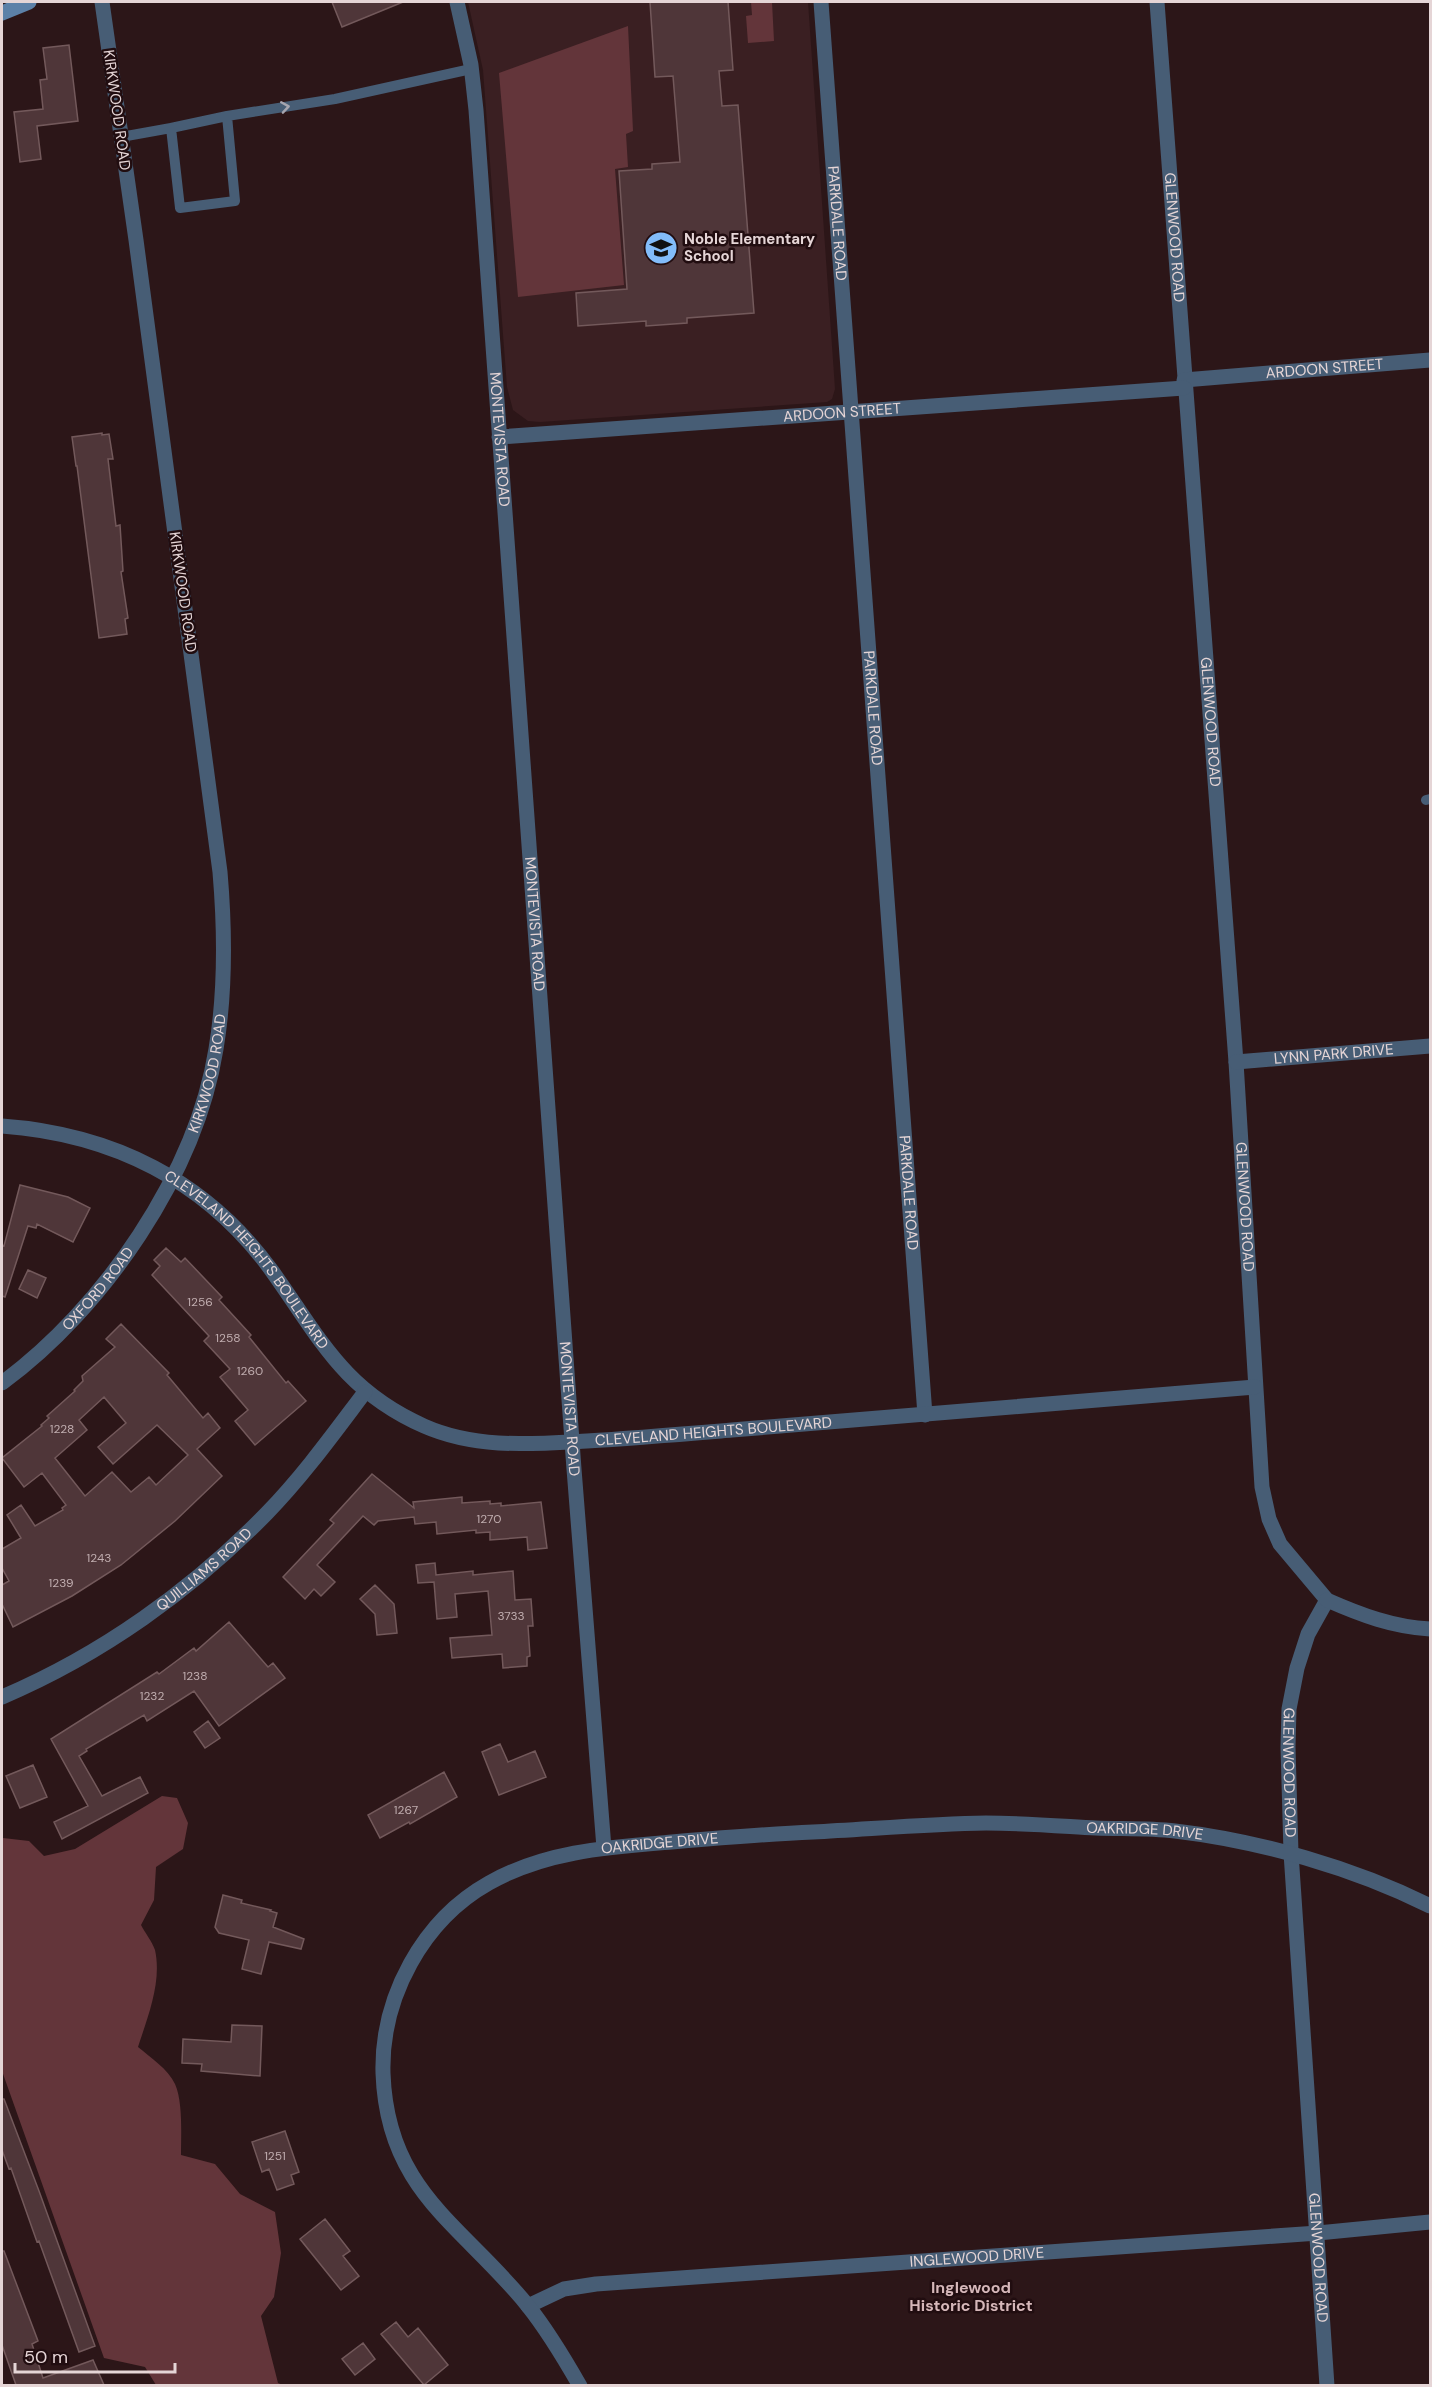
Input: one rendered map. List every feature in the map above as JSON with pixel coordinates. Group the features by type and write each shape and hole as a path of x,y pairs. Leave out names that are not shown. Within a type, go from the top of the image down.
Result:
{"main road":[{"path":"2,13 28,2"}],"street":[{"name":"KIRKWOOD ROAD","path":"102,2 219,860 225,928 223,996 216,1051 198,1116 172,1177"},
{"name":"MONTEVISTA ROAD","path":"456,2 471,69 477,122 572,1442 604,1848"},
{"name":"PARKDALE ROAD","path":"820,2 925,1415"},
{"name":"GLENWOOD ROAD","path":"1157,2 1236,1062 1262,1487 1269,1519 1280,1544 1327,1600 1308,1634 1297,1668 1289,1709 1288,1747 1291,1853 1328,2385"},
{"name":"ARDOON STREET","path":"499,437 849,412 1184,384 1431,360"},
{"name":"LYNN PARK DRIVE","path":"1236,1062 1431,1046"},
{"name":"CLEVELAND HEIGHTS BOULEVARD","path":"2,1126 36,1129 91,1141 119,1150 172,1177 216,1210 254,1248 330,1355 365,1392 388,1408 426,1427 464,1439 508,1445 572,1442 1255,1387"},
{"name":"OXFORD ROAD","path":"2,1383 41,1350 98,1292 121,1264 147,1225 172,1177"},
{"name":"QUILLIAMS ROAD","path":"2,1697 50,1674 101,1644 153,1611 197,1578 269,1511 365,1392"},
{"path":"1327,1600 1368,1618 1431,1629"},
{"name":"OAKRIDGE DRIVE","path":"579,2385 560,2350 528,2306 490,2264 446,2221 408,2170 396,2139 386,2101 383,2068 386,2035 393,2005 402,1982 418,1950 439,1924 467,1897 486,1885 527,1865 604,1848 748,1835 989,1823 1174,1831 1291,1853 1395,1888 1431,1906"},
{"name":"INGLEWOOD DRIVE","path":"528,2306 564,2289 596,2284 1318,2233 1431,2222"}],"lane":[{"path":"121,137 227,116 335,99 471,69"},
{"path":"171,128 180,208 235,201 227,116"}],"shaded area":[{"name":"Noble Elementary School","path":"468,2 808,2 835,389 832,399 827,402 540,422 528,421 513,410 507,387 483,70"},
{"path":"751,2 772,2 774,41 748,43 746,16 752,15"},
{"path":"628,26 633,131 626,134 628,167 615,169 624,285 518,297 499,73"},
{"path":"162,1796 177,1798 188,1823 183,1849 156,1867 154,1900 141,1925 155,1950 157,1974 150,2011 138,2047 163,2068 178,2091 181,2155 215,2164 240,2194 275,2212 281,2253 274,2297 261,2316 278,2383 283,2385 156,2385 145,2367 104,2358 2,2071 3,1838 29,1841 44,1856 75,1849"}],"building":[{"path":"332,2 403,2 342,27"},
{"path":"650,2 728,2 733,70 719,71 722,106 738,105 754,313 687,318 687,323 646,326 646,321 578,326 576,293 627,289 619,171 652,169 652,164 680,162 673,76 655,77"},
{"path":"69,45 78,121 37,126 41,159 20,162 14,112 43,109 40,80 47,79 43,48"},
{"path":"102,433 102,435 109,434 113,459 108,459 116,526 120,525 123,571 121,572 128,618 125,619 127,634 99,638 72,437"},
{"path":"20,1185 68,1197 90,1208 73,1242 37,1224 36,1228 28,1226 5,1297 2,1296 2,1245 4,1246"},
{"path":"166,1248 181,1262 185,1258 222,1297 219,1300 251,1335 249,1337 286,1383 288,1381 306,1401 255,1445 235,1421 248,1410 220,1377 230,1369 204,1341 209,1336 152,1275 160,1266 154,1260"},
{"path":"28,1270 46,1278 37,1298 19,1289"},
{"path":"121,1324 169,1373 167,1375 203,1418 208,1413 220,1428 197,1449 222,1476 175,1521 121,1565 72,1596 13,1627 2,1604 2,1585 9,1581 2,1568 2,1549 21,1538 7,1515 21,1505 35,1526 63,1510 62,1508 66,1505 42,1473 24,1487 2,1458 42,1426 49,1418 47,1416 83,1381 82,1376 115,1347 106,1339","holes":["104,1397 126,1423 98,1447 113,1464 157,1425 188,1455 156,1485 149,1477 131,1492 112,1472 85,1496 55,1458 87,1430 79,1420"]},
{"path":"372,1474 414,1508 413,1502 462,1497 462,1503 490,1501 490,1504 501,1503 501,1506 541,1502 547,1548 528,1550 527,1537 490,1540 490,1532 476,1533 476,1530 437,1534 436,1522 415,1524 414,1517 378,1521 374,1525 363,1516 317,1565 335,1582 321,1596 314,1589 305,1599 283,1577 334,1523 330,1520"},
{"path":"435,1563 436,1575 473,1571 473,1575 513,1571 515,1600 531,1599 533,1626 528,1626 530,1656 527,1657 527,1666 503,1668 502,1654 452,1658 450,1638 492,1635 488,1591 455,1594 457,1617 437,1619 434,1582 418,1583 416,1565"},
{"path":"375,1585 394,1604 397,1633 377,1635 375,1614 360,1599"},
{"path":"229,1622 268,1667 273,1663 285,1678 219,1726 194,1691 147,1721 144,1715 86,1749 87,1751 79,1756 102,1796 140,1777 148,1793 62,1839 54,1822 88,1806 51,1739 157,1672 159,1674 194,1648 196,1651"},
{"path":"208,1721 220,1738 205,1748 194,1732"},
{"path":"500,1744 508,1762 535,1751 546,1777 499,1795 482,1752"},
{"path":"33,1765 47,1797 20,1808 6,1776"},
{"path":"444,1772 457,1797 380,1838 368,1815"},
{"path":"223,1895 242,1900 241,1903 277,1913 273,1927 304,1939 301,1949 269,1942 261,1974 242,1969 249,1940 219,1933 215,1927"},
{"path":"232,2025 262,2026 260,2076 201,2071 202,2064 182,2063 183,2039 231,2042"},
{"path":"2,2099 4,2099 39,2191 95,2346 79,2352 39,2241 37,2242 11,2168 9,2169 2,2150"},
{"path":"285,2131 299,2172 291,2175 294,2184 277,2190 269,2169 262,2172 252,2142"},
{"path":"325,2219 350,2251 343,2256 359,2276 341,2290 300,2239"},
{"path":"2,2251 4,2251 38,2341 32,2344 43,2378 93,2360 104,2385 16,2385 2,2345"},
{"path":"396,2322 408,2337 418,2328 448,2365 424,2385 381,2334"},
{"path":"363,2343 375,2359 355,2375 342,2359"}],"place":[{"name":"Noble Elementary School","path":"661,248"}],"district":[{"name":"Inglewood Historic District","path":"971,2296"}]}
